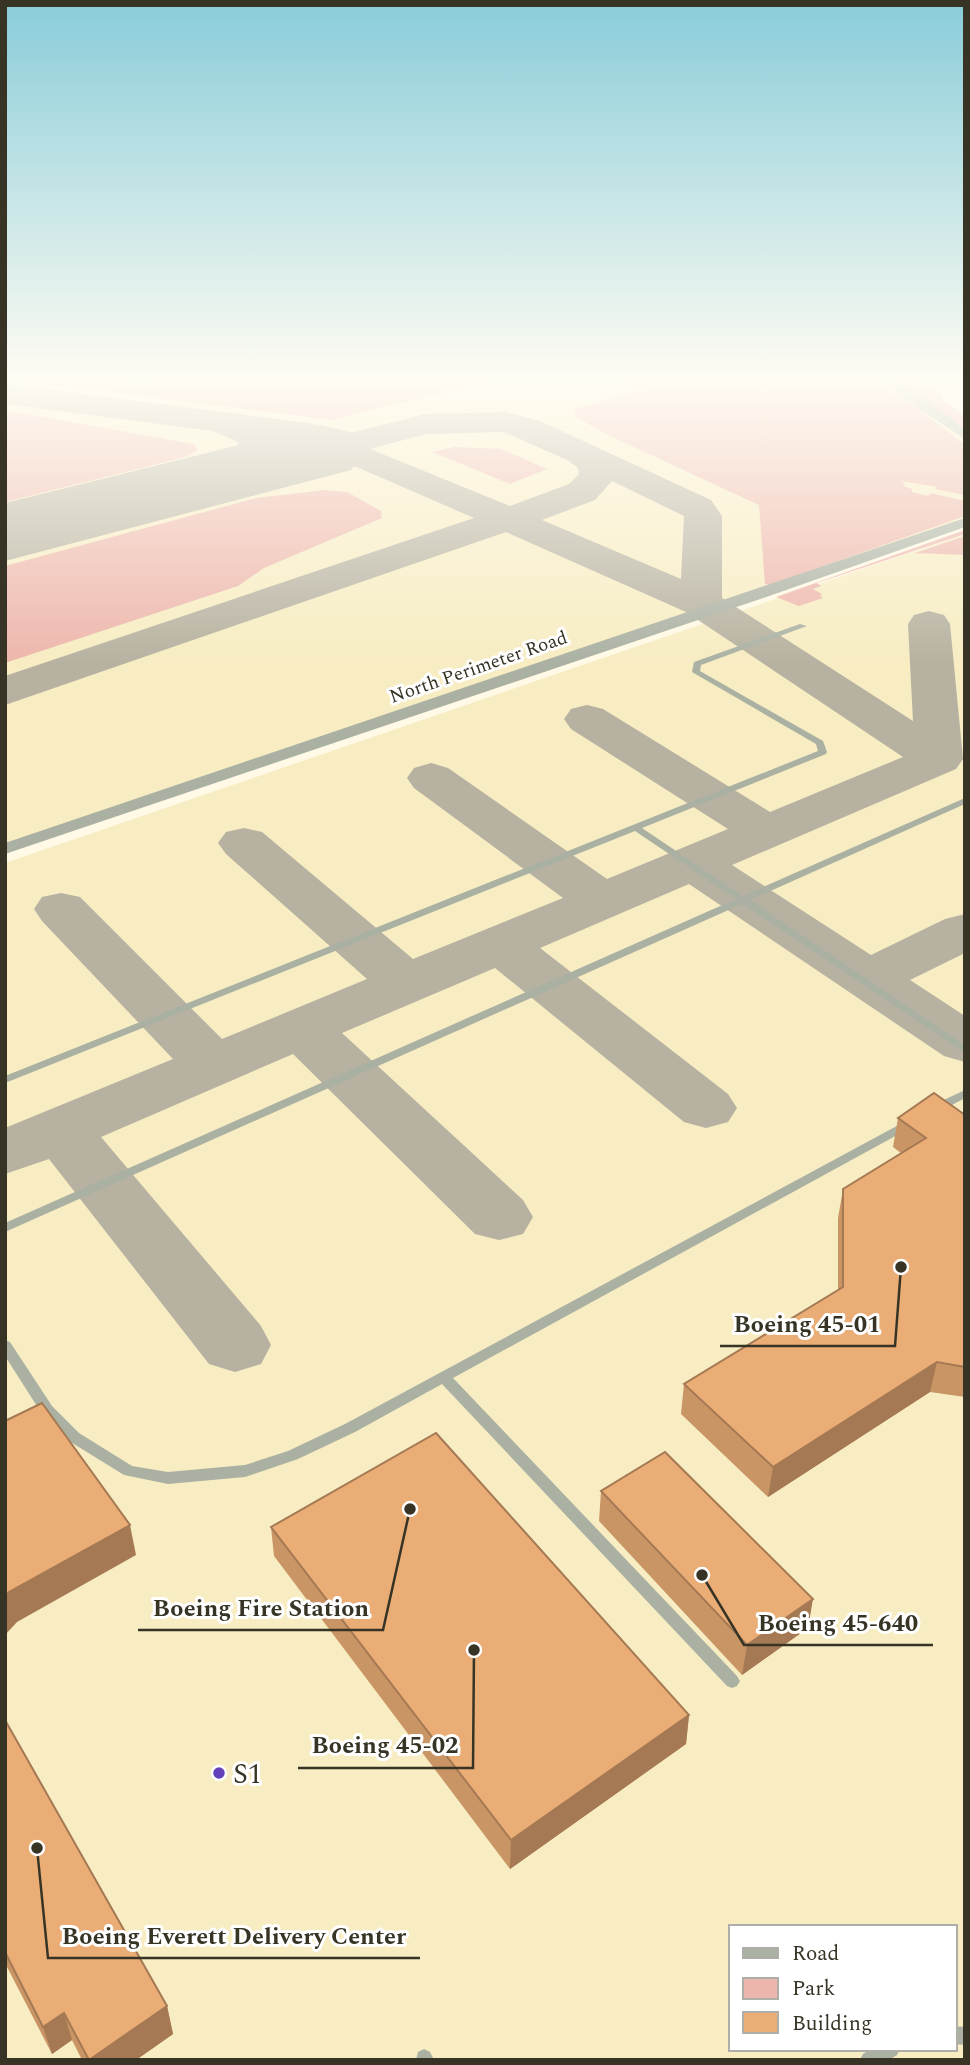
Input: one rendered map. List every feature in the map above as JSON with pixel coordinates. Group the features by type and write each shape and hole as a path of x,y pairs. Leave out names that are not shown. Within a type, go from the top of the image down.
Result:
{"street":[{"name":"North Perimeter Road","path":"5,849 965,523"}],"lane":[{"path":"5,1080 823,752 820,743 696,673 697,664 803,626"},
{"path":"5,1228 965,802"},
{"path":"635,827 965,1050"},
{"path":"5,1345 47,1410 74,1437 129,1471 168,1478 245,1471 293,1455 350,1428 965,1093"},
{"path":"444,1377 732,1681"},
{"path":"869,2060 887,2051"}],"shaded area":[{"path":"5,472 965,472 965,519 5,845"},
{"path":"965,534 965,2060 5,2060 5,863"}],"green space":[{"path":"5,472 124,472 5,502"},
{"path":"482,472 539,472 510,484"},
{"path":"689,472 965,472 965,495 901,481 904,486 912,489 912,492 928,496 931,493 965,501 965,516 770,585 765,584 759,505"},
{"path":"326,490 347,492 381,511 382,518 264,568 238,586 5,663 5,566 256,498"},
{"path":"965,530 965,534 817,583 821,586 813,589 822,594 820,596 823,598 799,606 776,597"},
{"path":"965,536 965,555 915,553"}],"building":[{"path":"934,1093 965,1115 965,1367 937,1362 773,1467 684,1384 843,1287 843,1189 926,1138 898,1118"},
{"path":"42,1403 130,1525 9,1592 5,1597 5,1421"},
{"path":"436,1433 689,1715 511,1840 271,1527"},
{"path":"665,1452 813,1599 747,1645 601,1491"},
{"path":"5,1720 167,2006 89,2060 64,2013 43,2027 5,1952"}],"taxiway":[{"path":"213,478 223,472"},
{"path":"400,472 508,519"},
{"path":"508,519 582,492 597,476 597,472"},
{"path":"622,472 698,508 703,516 701,603"},
{"path":"5,691 508,519"},
{"path":"508,519 701,603"},
{"path":"701,603 939,759"},
{"path":"929,624 939,759"},
{"path":"587,719 767,832"},
{"path":"767,832 939,759"},
{"path":"431,778 602,901"},
{"path":"500,944 767,832"},
{"path":"244,843 406,983"},
{"path":"693,863 868,979"},
{"path":"61,909 213,1065"},
{"path":"868,979 965,931"},
{"path":"301,1028 500,944"},
{"path":"500,944 706,1108"},
{"path":"868,979 965,1043"},
{"path":"5,1153 301,1028"},
{"path":"301,1028 499,1217"},
{"path":"60,1130 235,1345"}],"runway":[{"path":"5,532 237,472"}],"place":[{"name":"Boeing 45-01","path":"901,1267"},
{"name":"Boeing Fire Station","path":"410,1509"},
{"name":"Boeing 45-640","path":"702,1575"},
{"name":"Boeing 45-02","path":"474,1650"},
{"name":"S1","path":"219,1773"},
{"name":"Boeing Everett Delivery Center","path":"37,1848"}]}
